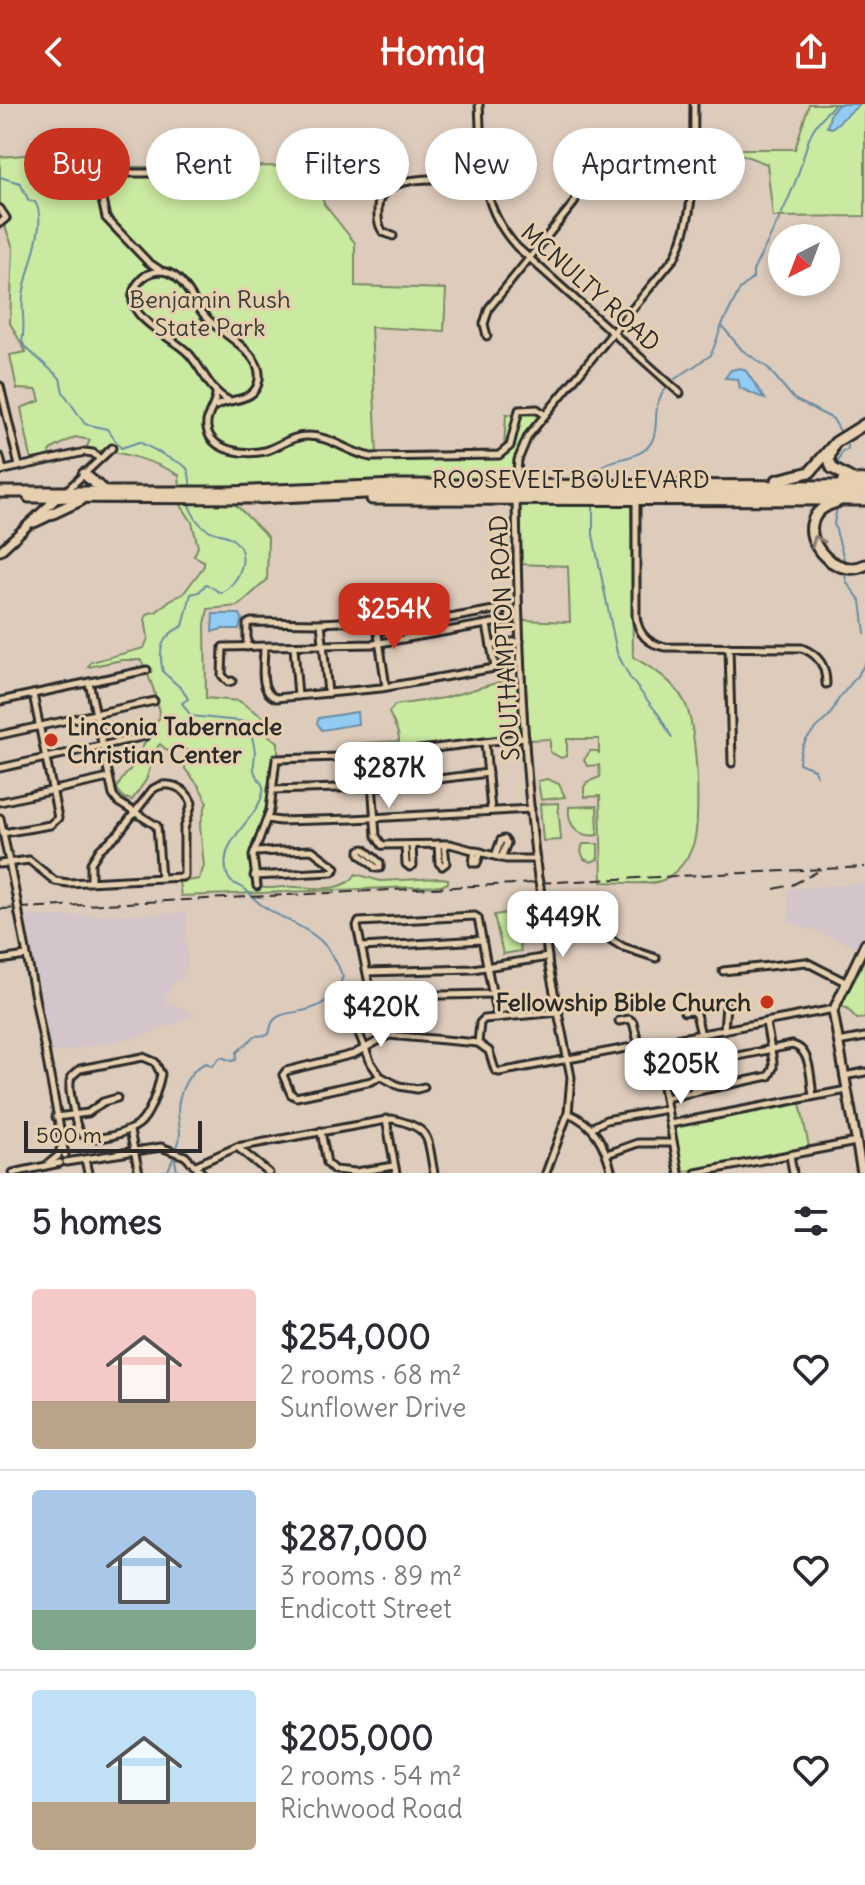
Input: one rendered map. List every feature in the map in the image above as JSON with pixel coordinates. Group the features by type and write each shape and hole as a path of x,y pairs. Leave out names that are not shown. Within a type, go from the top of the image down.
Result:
{"highway":[{"path":"777,480 810,472 836,442 865,424"},
{"path":"862,482 835,471 830,464 830,455 837,443 846,438 856,435 865,438"},
{"path":"84,474 96,486 107,491"},
{"name":"ROOSEVELT BOULEVARD","path":"190,495 399,480 615,499 636,489 777,480 862,482"},
{"name":"ROOSEVELT BOULEVARD","path":"516,489 610,480 636,489 865,500"},
{"path":"584,489 610,480"},
{"path":"815,480 840,486"},
{"name":"ROOSEVELT BOULEVARD","path":"190,495 277,497 516,489 840,486 862,482"},
{"path":"584,489 615,499"},
{"name":"ROOSEVELT BOULEVARD","path":"636,489 865,493"},
{"path":"0,494 44,502 61,495 107,491 190,495"},
{"path":"0,494 88,498 190,495"},
{"path":"34,522 88,498"},
{"path":"845,500 825,506 817,513 812,523 813,538 822,554 835,564 853,569 865,565"}],"main road":[{"path":"3,548 61,495"},
{"path":"3,548 44,502"},
{"path":"859,1173 834,1009 865,944"}],"street":[{"name":"MCNULTY ROAD","path":"479,104 481,128"},
{"name":"SOUTHAMPTON ROAD","path":"546,1173 568,1113 571,1087 569,1060 548,957 531,809 520,641 516,489 522,447 675,257 686,233 693,201 694,104"},
{"path":"146,173 122,175 109,185 102,200 106,218 148,262 177,278 210,322 249,353 255,362 259,380 256,389 243,399 228,400 215,406"},
{"path":"393,236 383,232 377,219 378,199 385,189 425,181"},
{"name":"MCNULTY ROAD","path":"490,200 496,219 508,237 680,393"},
{"path":"487,336 484,324 489,308 575,200"},
{"path":"0,209 6,218 0,223"},
{"path":"148,262 147,274 135,287 133,303 136,311 144,321 186,350 216,392 228,400"},
{"path":"147,274 161,271"},
{"path":"0,386 19,466"},
{"path":"216,392 215,406 208,418 209,433 225,448 243,452 265,451 306,436 330,441 358,455 380,458 499,455 510,446 519,410 537,409 545,415"},
{"path":"61,495 112,448"},
{"path":"0,457 2,471 87,452 100,459"},
{"path":"636,489 636,616 642,634 661,646 794,647 807,650 820,661 826,684"},
{"path":"232,681 228,682 222,675 221,648 378,643 510,620 505,608 378,631"},
{"path":"247,647 249,623 376,620 386,687"},
{"path":"321,623 328,693"},
{"path":"487,625 495,667"},
{"path":"491,645 520,641"},
{"path":"264,647 265,689 276,698 386,687 511,665"},
{"path":"294,647 298,696"},
{"path":"729,647 732,763"},
{"path":"0,701 147,670"},
{"path":"89,682 115,799 157,826 161,878"},
{"path":"3,833 54,823 58,814 33,694"},
{"path":"0,735 154,701"},
{"path":"0,768 146,736"},
{"path":"257,886 254,852 267,819 276,759 370,756 525,737"},
{"path":"485,742 491,811"},
{"path":"370,756 376,838 382,845 441,844 498,857 536,859"},
{"path":"272,790 372,787 488,773"},
{"path":"0,802 109,778"},
{"path":"0,864 29,860 61,883 91,882 182,877 185,874 184,829 191,807 191,800 184,792 164,784 153,789 118,834 100,849 91,863 91,882"},
{"path":"267,819 280,821 531,809"},
{"path":"0,818 62,1158"},
{"path":"372,856 382,845"},
{"path":"254,852 312,850 335,867 332,872 254,876"},
{"path":"372,998 357,926 361,921 467,916 478,918 497,1018"},
{"path":"546,935 598,932 628,949 656,958"},
{"path":"362,947 482,940"},
{"path":"0,960 26,956"},
{"path":"367,972 488,966 548,957"},
{"path":"723,971 806,962 847,983"},
{"path":"424,1087 399,1086 380,1076 364,1047 348,1004 372,998 493,994"},
{"path":"724,1030 723,1011 726,1005"},
{"path":"380,1076 372,1081 296,1097 291,1094 283,1073 354,1054 389,1035 478,1043 489,1051 495,1070 499,1072 834,1009"},
{"path":"478,1043 481,1022 559,1012"},
{"path":"684,1012 696,1014 701,1035"},
{"path":"619,1021 629,1019 633,1022 639,1046"},
{"path":"665,1098 765,1078 771,1072 766,1022"},
{"path":"838,1042 865,1037"},
{"path":"655,1044 679,1173"},
{"path":"694,1092 691,1073 698,1064 792,1045 802,1048 806,1057 813,1096"},
{"path":"148,1058 157,1065 160,1078 147,1115 130,1131 96,1138 86,1137 78,1128 69,1086 71,1077 77,1071 148,1058"},
{"path":"844,1076 865,1072"},
{"path":"670,1124 847,1090"},
{"path":"56,1117 88,1113 103,1102 117,1098"},
{"path":"591,1128 606,1120 667,1109"},
{"path":"568,1113 583,1119 591,1128 607,1154 612,1173"},
{"path":"386,1119 396,1173"},
{"path":"196,1165 216,1159 237,1147 392,1119 415,1125 425,1133 434,1173"},
{"path":"130,1131 139,1173"},
{"path":"321,1131 327,1163 334,1170 363,1171 394,1166"},
{"path":"696,1173 856,1142"},
{"path":"607,1154 638,1143 673,1143"},
{"path":"18,1173 62,1158 81,1160 158,1147 176,1151 202,1173"},
{"path":"237,1147 269,1173"},
{"path":"790,1155 793,1173"},
{"path":"81,1160 88,1173"}],"shaded area":[{"path":"865,883 865,934 859,948 789,921 788,889"},
{"path":"186,913 187,966 182,981 175,981 164,998 167,1004 171,1002 194,1015 143,1036 48,1054 26,917"}],"green space":[{"path":"809,104 865,104 865,216 773,217 767,164 745,156 745,149 795,149"},
{"name":"Benjamin Rush State Park","path":"24,155 24,200 130,200 130,167 146,167 146,200 260,200 260,166 276,166 276,200 323,200 355,243 355,286 446,289 444,331 371,327 377,455 497,457 504,449 506,414 539,415 522,439 511,477 180,487 179,475 146,460 85,451 90,440 75,437 50,450 46,465 33,468 21,408 40,401 37,390 17,389 10,355 26,352 10,323 13,248 4,224 8,214 0,205 0,157"},
{"path":"179,502 234,503 268,537 267,580 238,606 208,609 205,624 206,698 239,701 263,717 266,734 278,742 278,753 270,766 268,803 250,850 252,884 267,888 332,888 349,881 356,874 380,881 440,878 448,879 448,883 441,886 181,896 179,882 199,879 204,866 200,826 207,801 185,769 186,755 215,761 221,759 179,748 168,751 160,744 146,780 132,800 124,798 117,789 160,717 155,694 141,660 122,660 88,667 91,662 144,648 148,638 145,618 183,594 204,566 204,561 194,556 198,547 192,522"},
{"path":"519,503 631,505 633,657 662,676 684,701 695,749 697,813 694,842 682,864 658,882 602,882 600,796 584,797 587,782 600,777 599,765 587,766 584,760 590,751 598,751 599,754 599,739 567,739 567,756 561,758 550,752 550,739 529,740 522,620 570,622 568,566 519,564"},
{"path":"517,677 521,734 364,754 358,747 363,743 399,741 389,712 395,705 444,698"},
{"path":"547,779 559,784 565,797 541,800 538,781"},
{"path":"558,803 561,840 543,841 540,804"},
{"path":"597,806 598,835 585,835 572,825 569,807"},
{"path":"583,844 598,844 598,859 591,862 584,859 581,851"},
{"path":"514,912 521,951 503,954 494,915"},
{"path":"865,955 865,1018 857,1019 847,1008 839,1006"},
{"path":"800,1103 809,1147 682,1172 674,1126"}],"water":[{"path":"839,104 860,104 832,128 827,127 831,112"},
{"path":"741,368 765,399 740,388 738,379 725,378 731,370"},
{"path":"213,614 240,614 239,629 212,632"},
{"path":"357,712 358,724 322,730 317,723 319,718"}],"waterway":[{"path":"675,379 711,355 740,289 753,278 753,271 794,187 813,130 835,104"},
{"path":"0,177 20,183 29,201 35,202 39,211 38,234 23,297 22,341 25,347 60,378 63,392 85,424 107,429 121,448 139,442 183,465 189,472 190,488"},
{"path":"722,326 742,350 767,367 794,399 833,419 840,431"},
{"path":"597,475 597,470 603,465 647,448 654,434 658,402 667,387"},
{"path":"837,466 842,451 848,450 847,445"},
{"path":"177,1148 180,1096 194,1071 206,1063 212,1066 221,1057 236,1060 237,1052 255,1036 268,1035 277,1017 325,1002 343,977 336,961 319,939 260,904 228,878 225,862 232,841 253,813 263,792 254,770 255,752 249,722 191,716 182,703 188,699 183,690 163,672 161,650 169,634 183,626 191,594 199,592 206,584 221,593 234,582 242,566 242,558 237,543 207,529 194,515 188,502"},
{"path":"593,504 593,535 617,653 630,678 659,715 672,738"},
{"path":"837,508 834,523 845,563"},
{"path":"844,571 847,583 861,601 865,633"},
{"path":"817,776 814,769 799,763 802,748 808,737 830,715 865,663"},
{"path":"167,1173 174,1156"},
{"path":"175,1159 177,1173"}],"railway":[{"path":"0,909 865,867"},
{"path":"774,889 792,885 817,872"}],"place":[{"name":"Linconia Tabernacle Christian Center","path":"51,740"},
{"name":"Fellowship Bible Church","path":"767,1002"}]}
